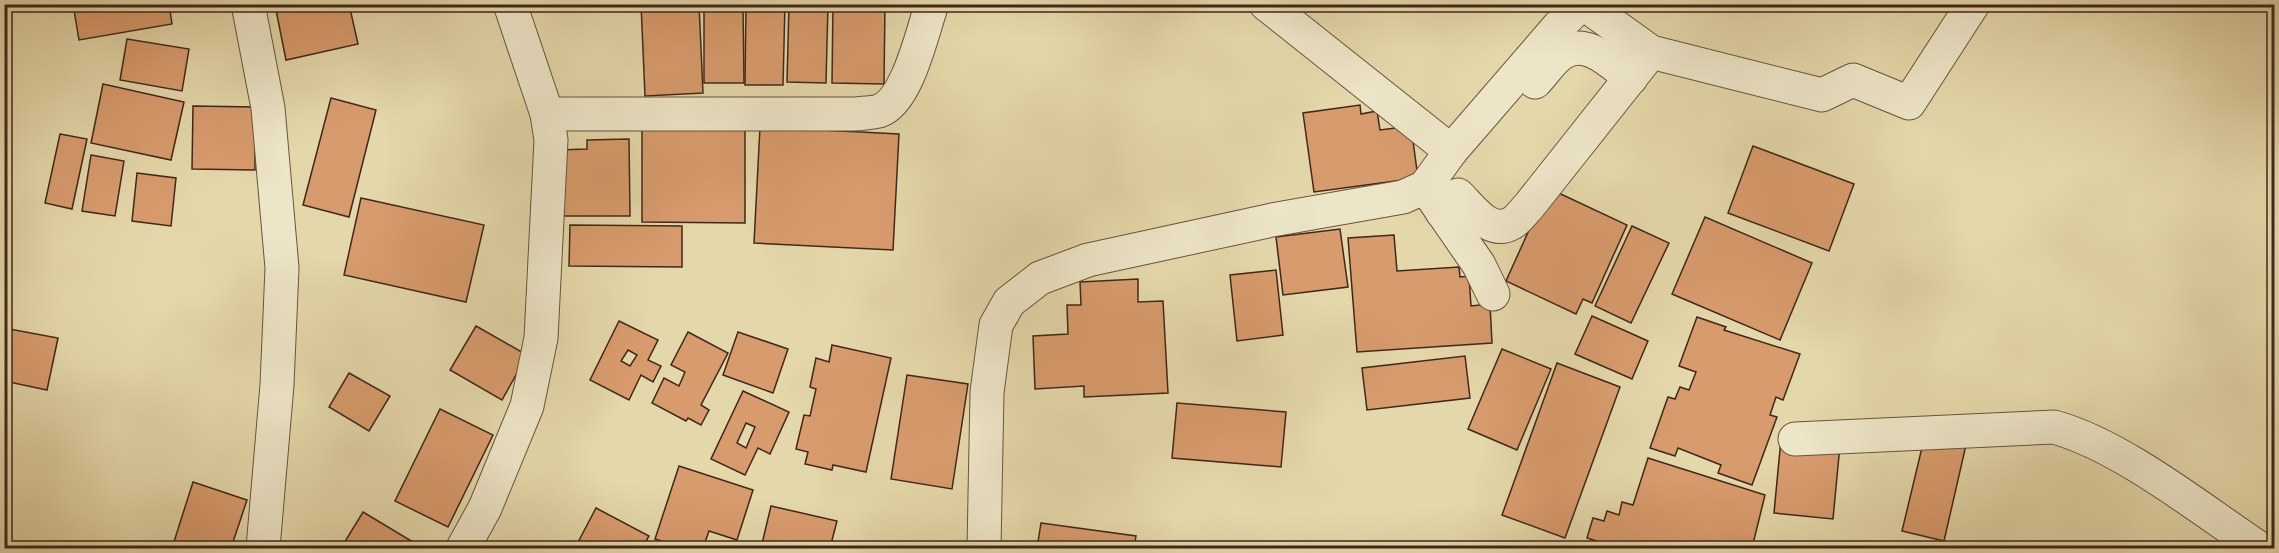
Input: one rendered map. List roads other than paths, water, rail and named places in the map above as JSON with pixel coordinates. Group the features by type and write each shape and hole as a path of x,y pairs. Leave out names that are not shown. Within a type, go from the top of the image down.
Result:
{"street":[{"path":"248,4 268,108 282,268 277,385 263,549"},
{"path":"463,549 484,508 527,406 540,338 551,140 547,114 510,4"},
{"path":"547,114 855,114 880,110 894,100 903,87 932,4"},
{"path":"1492,294 1479,265 1442,198 1451,151 1559,26 1582,4 1651,52 1822,95 1853,80 1909,103 1972,4"},
{"path":"1273,6 1451,151"},
{"path":"1442,198 1463,174 1514,100 1529,89 1561,54 1570,50 1587,48 1601,55 1631,78"},
{"path":"984,549 987,392 996,325 1010,302 1040,278 1088,260 1272,220 1402,197 1442,198 1487,224 1498,226 1512,224 1529,206 1651,52"},
{"path":"1794,439 2054,427 2082,435 2125,459 2259,549"},
{"path":"2265,549 2274,530"}]}
